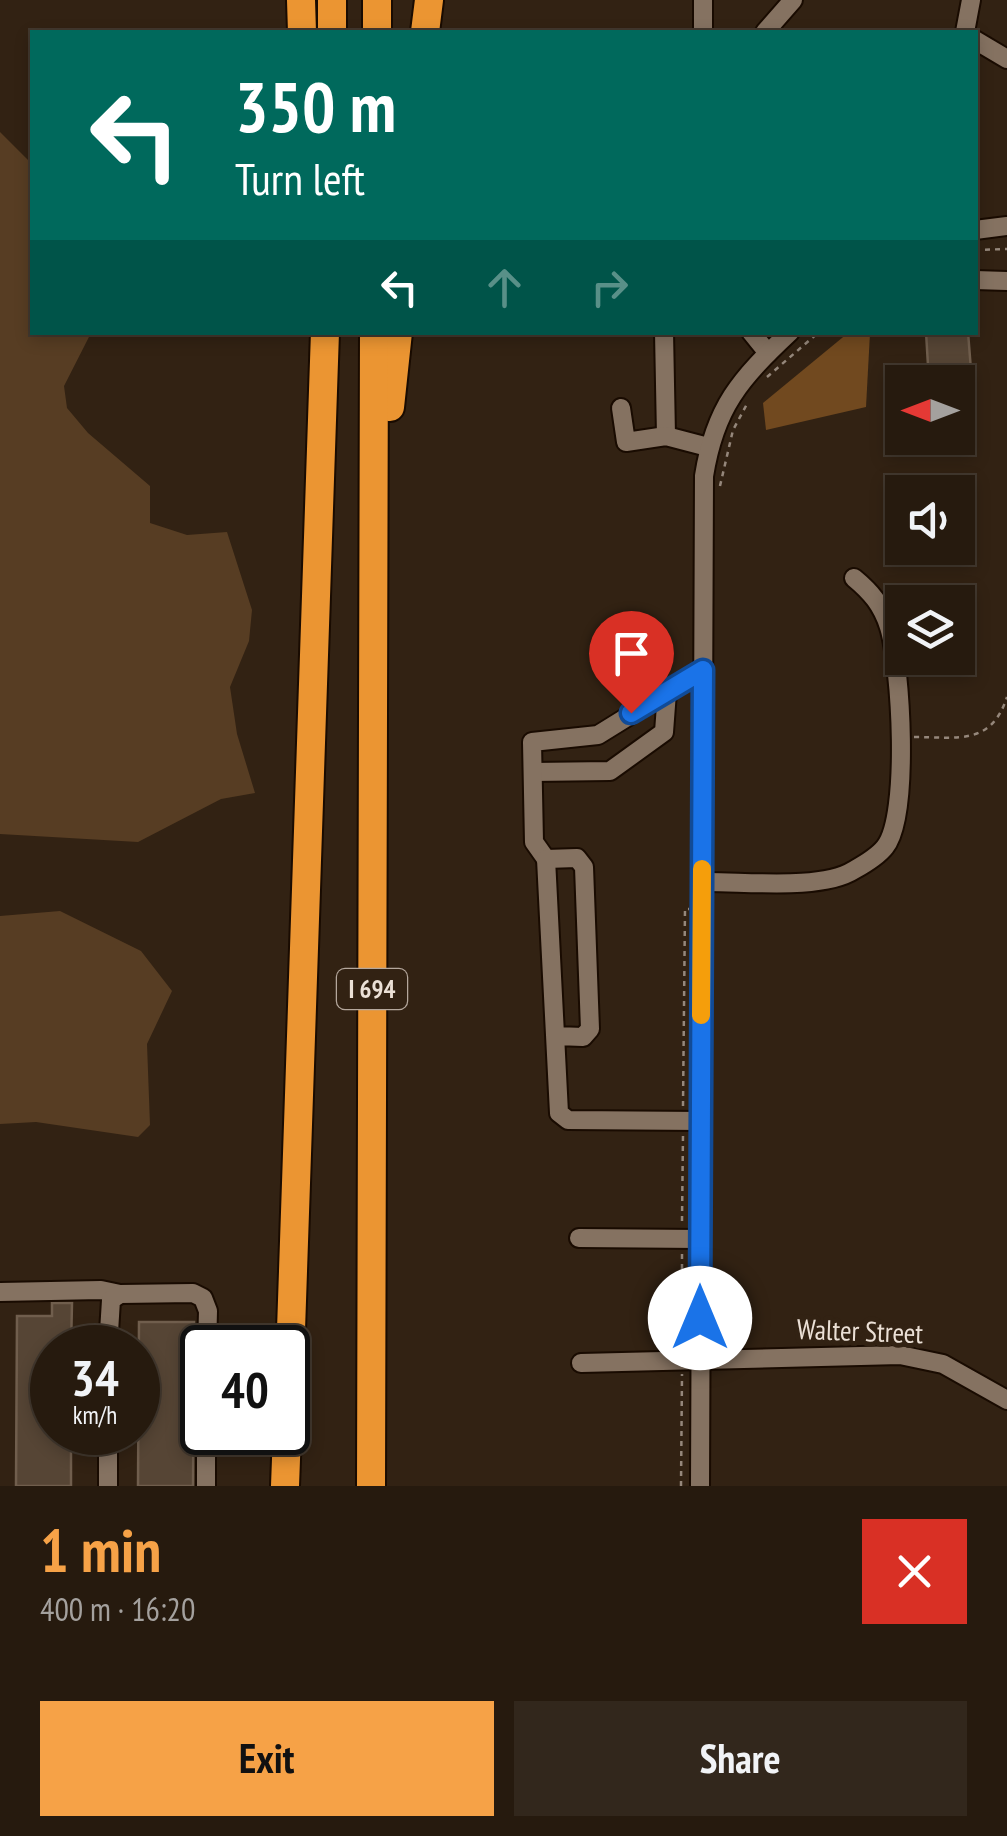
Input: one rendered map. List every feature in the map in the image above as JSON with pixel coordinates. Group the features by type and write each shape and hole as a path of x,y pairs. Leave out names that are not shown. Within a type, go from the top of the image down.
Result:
{"highway":[{"path":"301,0 302,30"},
{"path":"332,0 332,30"},
{"path":"377,0 377,30"},
{"path":"425,30 428,0"},
{"path":"306,335 311,816"},
{"name":"I 694","path":"292,1325 325,335"},
{"name":"I 694","path":"372,1486 374,335"},
{"path":"376,492 398,335"},
{"path":"284,1486 286,1455"}],"street":[{"path":"703,0 703,30"},
{"path":"767,30 793,0"},
{"path":"965,30 972,0"},
{"path":"978,42 1007,59"},
{"path":"978,280 1007,282"},
{"path":"664,335 666,436"},
{"path":"753,335 768,353"},
{"path":"700,1486 704,476 708,447 724,404 746,373 787,335"},
{"path":"621,408 626,442 666,436 708,447"},
{"path":"702,882 820,881 850,873 886,847 897,814 900,737 889,628 875,596 854,578"},
{"path":"701,1121 568,1120 559,1113 546,859 534,842 532,742 598,734 703,670"},
{"path":"533,772 610,771 664,732 667,692"},
{"path":"546,859 578,858 584,867 590,1029 582,1037 556,1036"},
{"path":"579,1238 700,1240"},
{"path":"0,1292 193,1293 203,1298 208,1325"},
{"path":"109,1325 111,1300 120,1294"},
{"name":"Walter Street","path":"581,1363 700,1357 922,1358 966,1373 1007,1399"},
{"path":"108,1455 108,1486"},
{"path":"206,1455 206,1486"}],"path":[{"path":"978,250 1007,249"},
{"path":"763,382 815,335"},
{"path":"717,500 726,451 748,401"},
{"path":"900,737 976,735 996,724 1007,697"}],"shaded area":[{"path":"0,132 30,162 30,335 90,335 64,386 67,408 88,433 150,486 150,523 187,535 227,532 252,610 249,641 230,687 237,734 255,793 221,799 138,842 0,834"},
{"path":"846,335 870,335 866,407 766,430 763,403"},
{"path":"60,911 141,951 172,991 147,1044 150,1125 138,1137 36,1122 0,1124 0,916"}],"building":[{"path":"926,335 968,335 971,365 928,365"},
{"path":"52,1303 72,1303 72,1325 30,1325 30,1455 71,1455 71,1486 16,1486 17,1316 52,1316"},
{"path":"194,1322 180,1325 180,1455 193,1455 193,1486 138,1486 138,1455 160,1455 160,1325 139,1325"}],"slow traffic":[{"path":"701,1015 702,869"}],"route":[{"path":"631,713 703,670 700,1318"}]}
